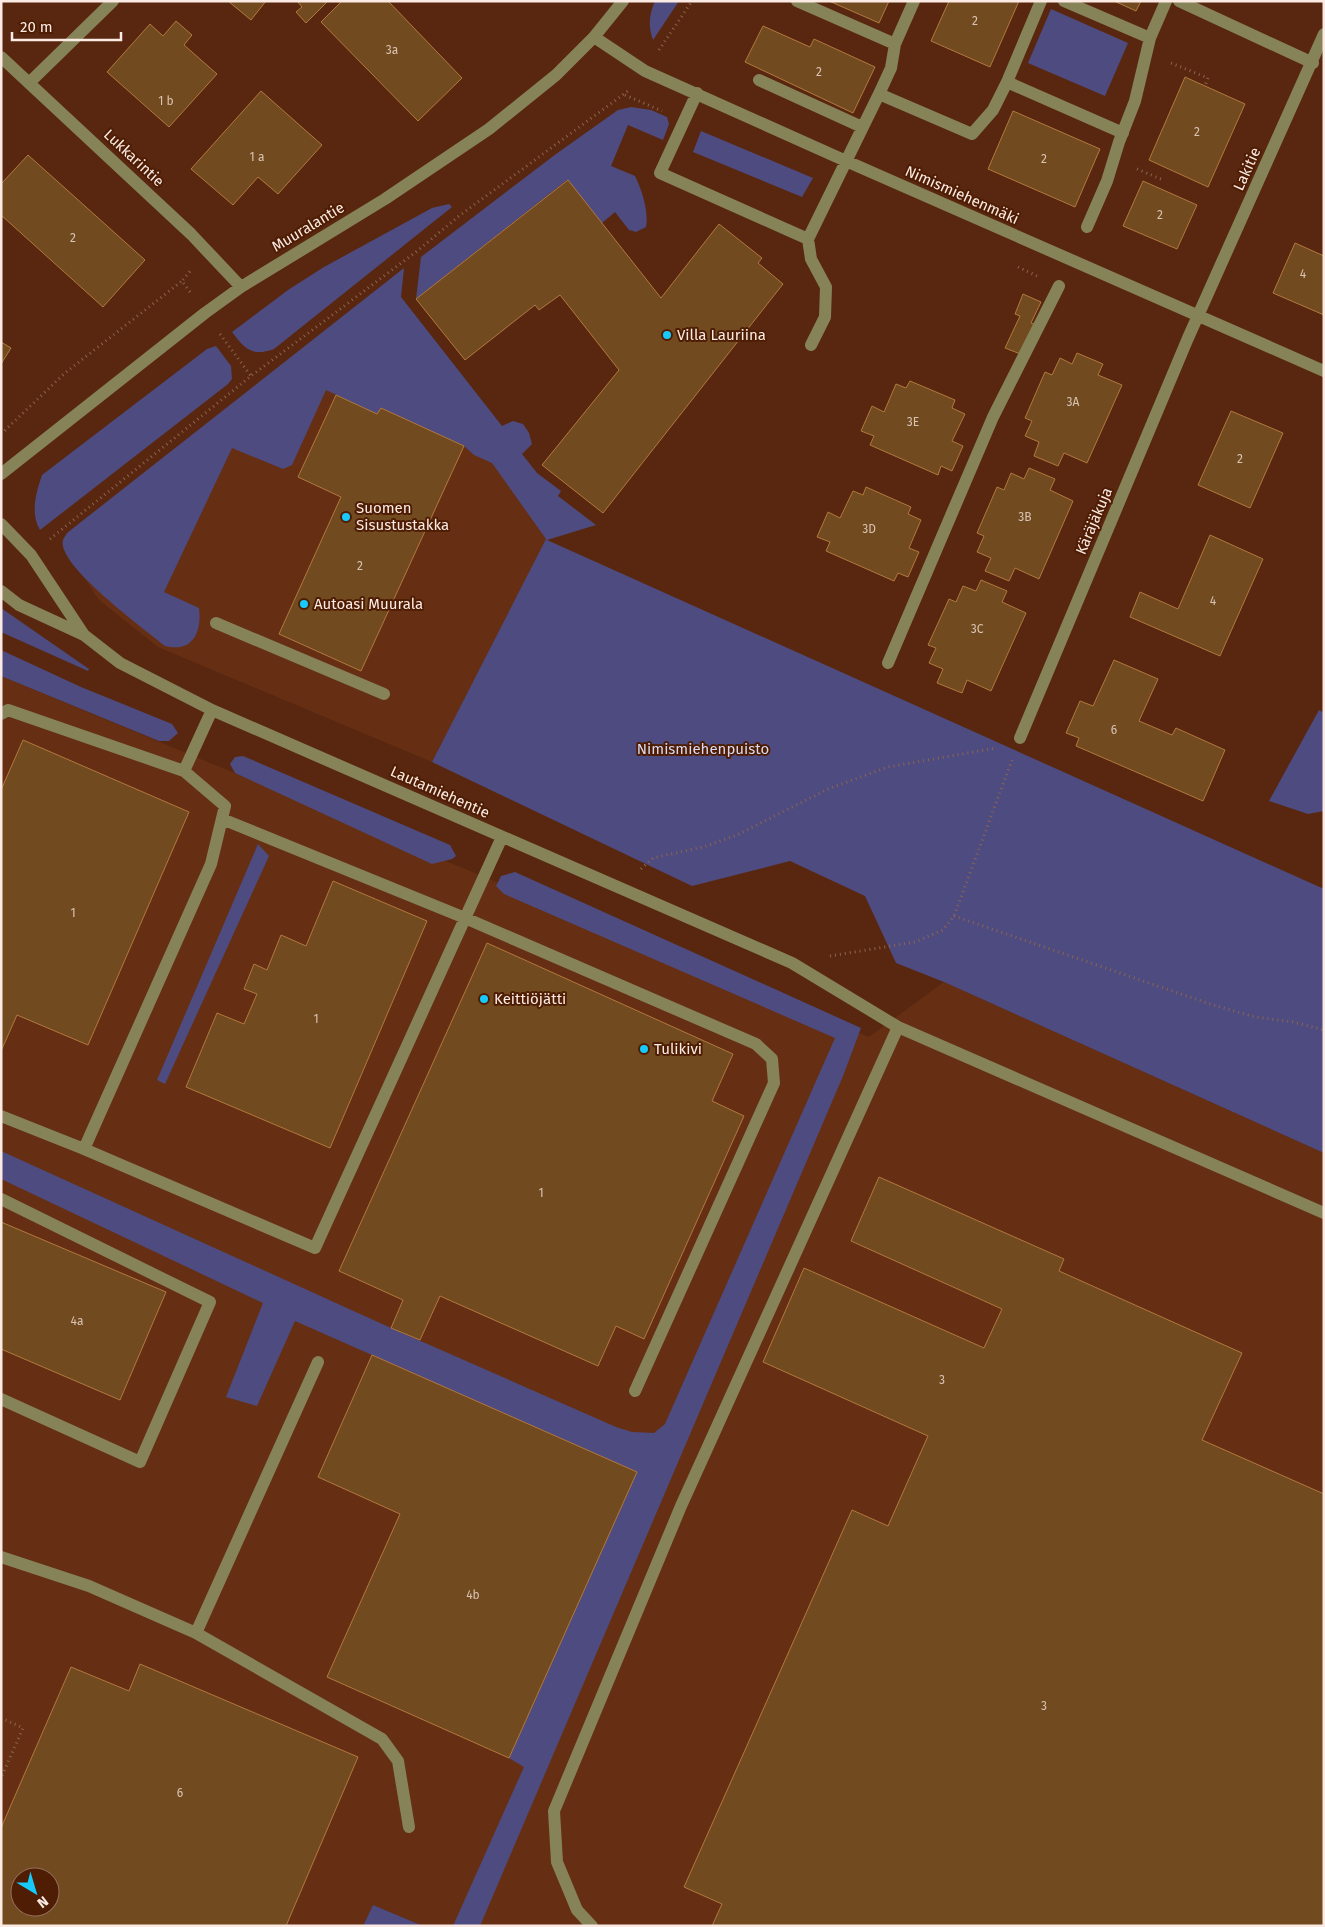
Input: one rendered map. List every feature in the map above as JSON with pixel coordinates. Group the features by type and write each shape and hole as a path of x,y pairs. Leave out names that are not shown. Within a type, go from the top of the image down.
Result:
{"street":[{"path":"30,82 112,1"},
{"name":"Muuralantie","path":"1,474 205,313 241,287 385,199 488,129 556,75 594,37 623,1"},
{"path":"797,1 896,44"},
{"path":"811,345 825,317 826,288 811,259 808,239 891,68 896,44 914,1"},
{"path":"879,94 972,134 993,110 1007,82 1041,1"},
{"path":"1064,1 1150,38"},
{"path":"1087,227 1107,181 1135,101 1150,38 1166,1"},
{"path":"1179,1 1312,63"},
{"name":"Lakitie","path":"1198,316 1324,34"},
{"name":"Nimismiehenmäki","path":"594,37 646,71 846,162 1324,371"},
{"name":"Lukkarintie","path":"1,57 191,234 241,287"},
{"path":"759,80 862,127"},
{"path":"1007,82 1123,133"},
{"path":"697,93 660,173 808,239"},
{"path":"888,663 993,417 1059,286"},
{"name":"Käräjäkuja","path":"1020,738 1198,316"},
{"name":"Lautamiehentie","path":"1,524 31,555 84,635"},
{"name":"Lautamiehentie","path":"1,591 20,605 84,635 120,663 212,710 792,963 898,1027 1324,1213"},
{"path":"216,623 384,694"},
{"path":"1,714 8,710 184,771 226,806 211,864 84,1149"},
{"path":"184,771 212,710"},
{"path":"222,819 465,918 756,1044 772,1059 774,1083 635,1391"},
{"path":"1,1116 84,1149 315,1248 502,837"},
{"path":"592,1926 577,1910 556,1862 554,1811 681,1506 898,1027"},
{"path":"1,1199 210,1302 140,1462 1,1399"},
{"path":"196,1633 318,1362"},
{"path":"1,1557 89,1586 196,1633 382,1738 398,1760 409,1828"}],"path":[{"path":"31,555 251,376 416,252 459,216 625,95 646,71 692,1"},
{"path":"1147,53 1208,78 1205,86"},
{"path":"1,434 65,372 182,281"},
{"path":"619,888 653,858 703,847 737,835 838,785 888,768 931,758 991,750 1020,738"},
{"path":"792,963 915,942 943,930 954,916 1020,738"},
{"path":"954,916 1210,1004 1255,1017 1293,1022 1324,1030"},
{"path":"1,1718 24,1728 1,1778"}],"shaded area":[{"path":"381,305 551,530 432,762 158,647 98,599 65,546"},
{"path":"1,676 869,1037 944,982 1324,1153 1324,1926 423,1926 373,1905 363,1926 1,1926"}],"green space":[{"path":"655,1 679,1 653,40 650,21"},
{"path":"1051,9 1128,43 1105,96 1028,63"},
{"path":"631,107 651,110 667,117 669,124 663,140 628,125 611,166 635,176 644,201 647,215 646,227 636,232 629,230 615,212 602,223 567,180 416,299 421,257 556,154 618,110"},
{"path":"701,131 813,178 802,197 693,152"},
{"path":"449,204 452,207 274,349 254,352 245,347 232,332 288,290 324,267 432,208"},
{"name":"Nimismiehenpuisto","path":"404,268 401,297 502,426 513,421 523,424 529,433 532,444 522,454 537,473 561,491 558,496 596,525 547,540 1324,889 1324,1153 944,982 896,963 865,896 790,861 692,886 432,762 546,539 492,463 474,455 464,446 381,408 377,414 326,390 292,465 283,469 232,448 164,592 199,608 200,617 197,632 194,639 189,643 175,647 165,646 87,580 73,565 65,551 63,540 67,533"},
{"path":"216,346 231,366 232,379 228,384 40,530 35,517 35,510 36,496 42,475 207,349"},
{"path":"1,608 89,669 88,671 1,632"},
{"path":"1,650 81,687 172,724 178,733 169,741 159,741 1,676"},
{"path":"1319,710 1324,713 1324,811 1308,814 1269,801"},
{"path":"243,756 450,845 456,856 452,859 432,864 235,773 230,764 235,757"},
{"path":"258,844 269,856 165,1084 157,1080"},
{"path":"515,872 861,1028 843,1076 480,1926 453,1926 524,1767 509,1758 637,1472 295,1321 257,1406 226,1397 263,1303 1,1179 1,1151 391,1328 616,1427 632,1432 654,1433 665,1424 835,1038 504,894 496,886 501,876"},
{"path":"373,1905 423,1926 363,1926"}],"building":[{"path":"228,1 266,1 251,20"},
{"path":"297,1 328,1 306,23 296,12 302,7"},
{"path":"342,1 388,1 462,78 418,121 321,22"},
{"path":"829,1 889,1 879,23"},
{"path":"949,1 1019,1 990,67 931,41"},
{"path":"1114,1 1141,1 1136,11"},
{"path":"176,21 192,35 184,45 217,74 169,127 107,72 150,24 163,36"},
{"path":"763,26 810,47 814,39 875,67 853,113 745,62"},
{"path":"1185,77 1245,104 1208,187 1149,160"},
{"path":"261,91 322,145 278,194 258,177 233,205 191,169"},
{"path":"1013,111 1100,149 1075,207 988,169"},
{"path":"28,155 145,260 103,307 1,215 1,184"},
{"name":"Villa Lauriina","path":"568,180 661,298 719,224 762,258 758,263 783,284 603,513 542,465 619,370 560,295 539,310 535,305 465,360 416,299"},
{"path":"1143,181 1197,205 1177,249 1123,226"},
{"path":"1295,243 1324,256 1324,315 1273,293"},
{"path":"1023,294 1041,302 1031,323 1036,325 1023,355 1005,348 1020,316 1015,314"},
{"path":"1,342 11,348 1,364"},
{"path":"1077,353 1103,364 1098,375 1122,385 1087,463 1064,453 1058,466 1034,456 1039,442 1025,436 1032,421 1025,418 1045,372 1052,375 1060,358 1072,364"},
{"path":"910,381 955,400 952,408 965,414 952,441 963,446 952,471 941,466 938,475 870,445 874,436 861,431 872,406 884,412 896,384 906,388"},
{"path":"336,395 377,414 381,408 464,446 361,671 279,634 341,497 298,477"},
{"path":"1231,411 1283,433 1250,508 1198,485"},
{"path":"1029,468 1055,479 1050,490 1073,501 1039,579 1015,568 1009,581 985,571 991,558 977,552 984,536 977,533 997,487 1004,490 1011,473 1024,479"},
{"path":"866,487 911,507 908,514 921,520 909,548 919,552 908,577 898,573 894,581 826,551 830,542 817,537 828,512 840,518 853,491 863,495"},
{"path":"1210,535 1263,559 1220,656 1130,617 1140,592 1178,609"},
{"path":"981,580 1007,591 1002,602 1026,613 991,691 967,680 962,693 937,683 943,669 929,663 936,648 928,645 949,599 956,602 963,586 976,591"},
{"path":"1114,660 1158,679 1139,721 1172,735 1176,728 1225,750 1203,801 1076,746 1079,738 1066,733 1080,701 1093,706"},
{"path":"23,740 189,812 88,1045 17,1015 1,1051 1,790"},
{"path":"333,881 427,921 330,1148 186,1087 217,1013 244,1024 257,994 244,989 254,964 267,970 281,935 306,946"},
{"path":"487,943 733,1054 712,1101 744,1116 644,1339 616,1326 598,1366 440,1296 420,1340 391,1328 403,1300 339,1271"},
{"path":"879,1177 1064,1259 1059,1271 1242,1353 1202,1440 1324,1494 1324,1926 712,1926 722,1904 684,1887 852,1510 888,1526 928,1436 763,1362 804,1268 984,1348 1002,1309 851,1241"},
{"path":"1,1222 166,1292 120,1400 1,1349"},
{"path":"372,1355 637,1472 509,1758 327,1677 400,1514 318,1477"},
{"path":"140,1664 358,1757 286,1926 1,1926 1,1828 71,1667 129,1691"}],"place":[{"name":"Villa Lauriina","path":"667,335"},
{"name":"Suomen Sisustustakka","path":"346,517"},
{"name":"Autoasi Muurala","path":"304,604"},
{"name":"Keittiöjätti","path":"484,999"},
{"name":"Tulikivi","path":"644,1049"}]}
